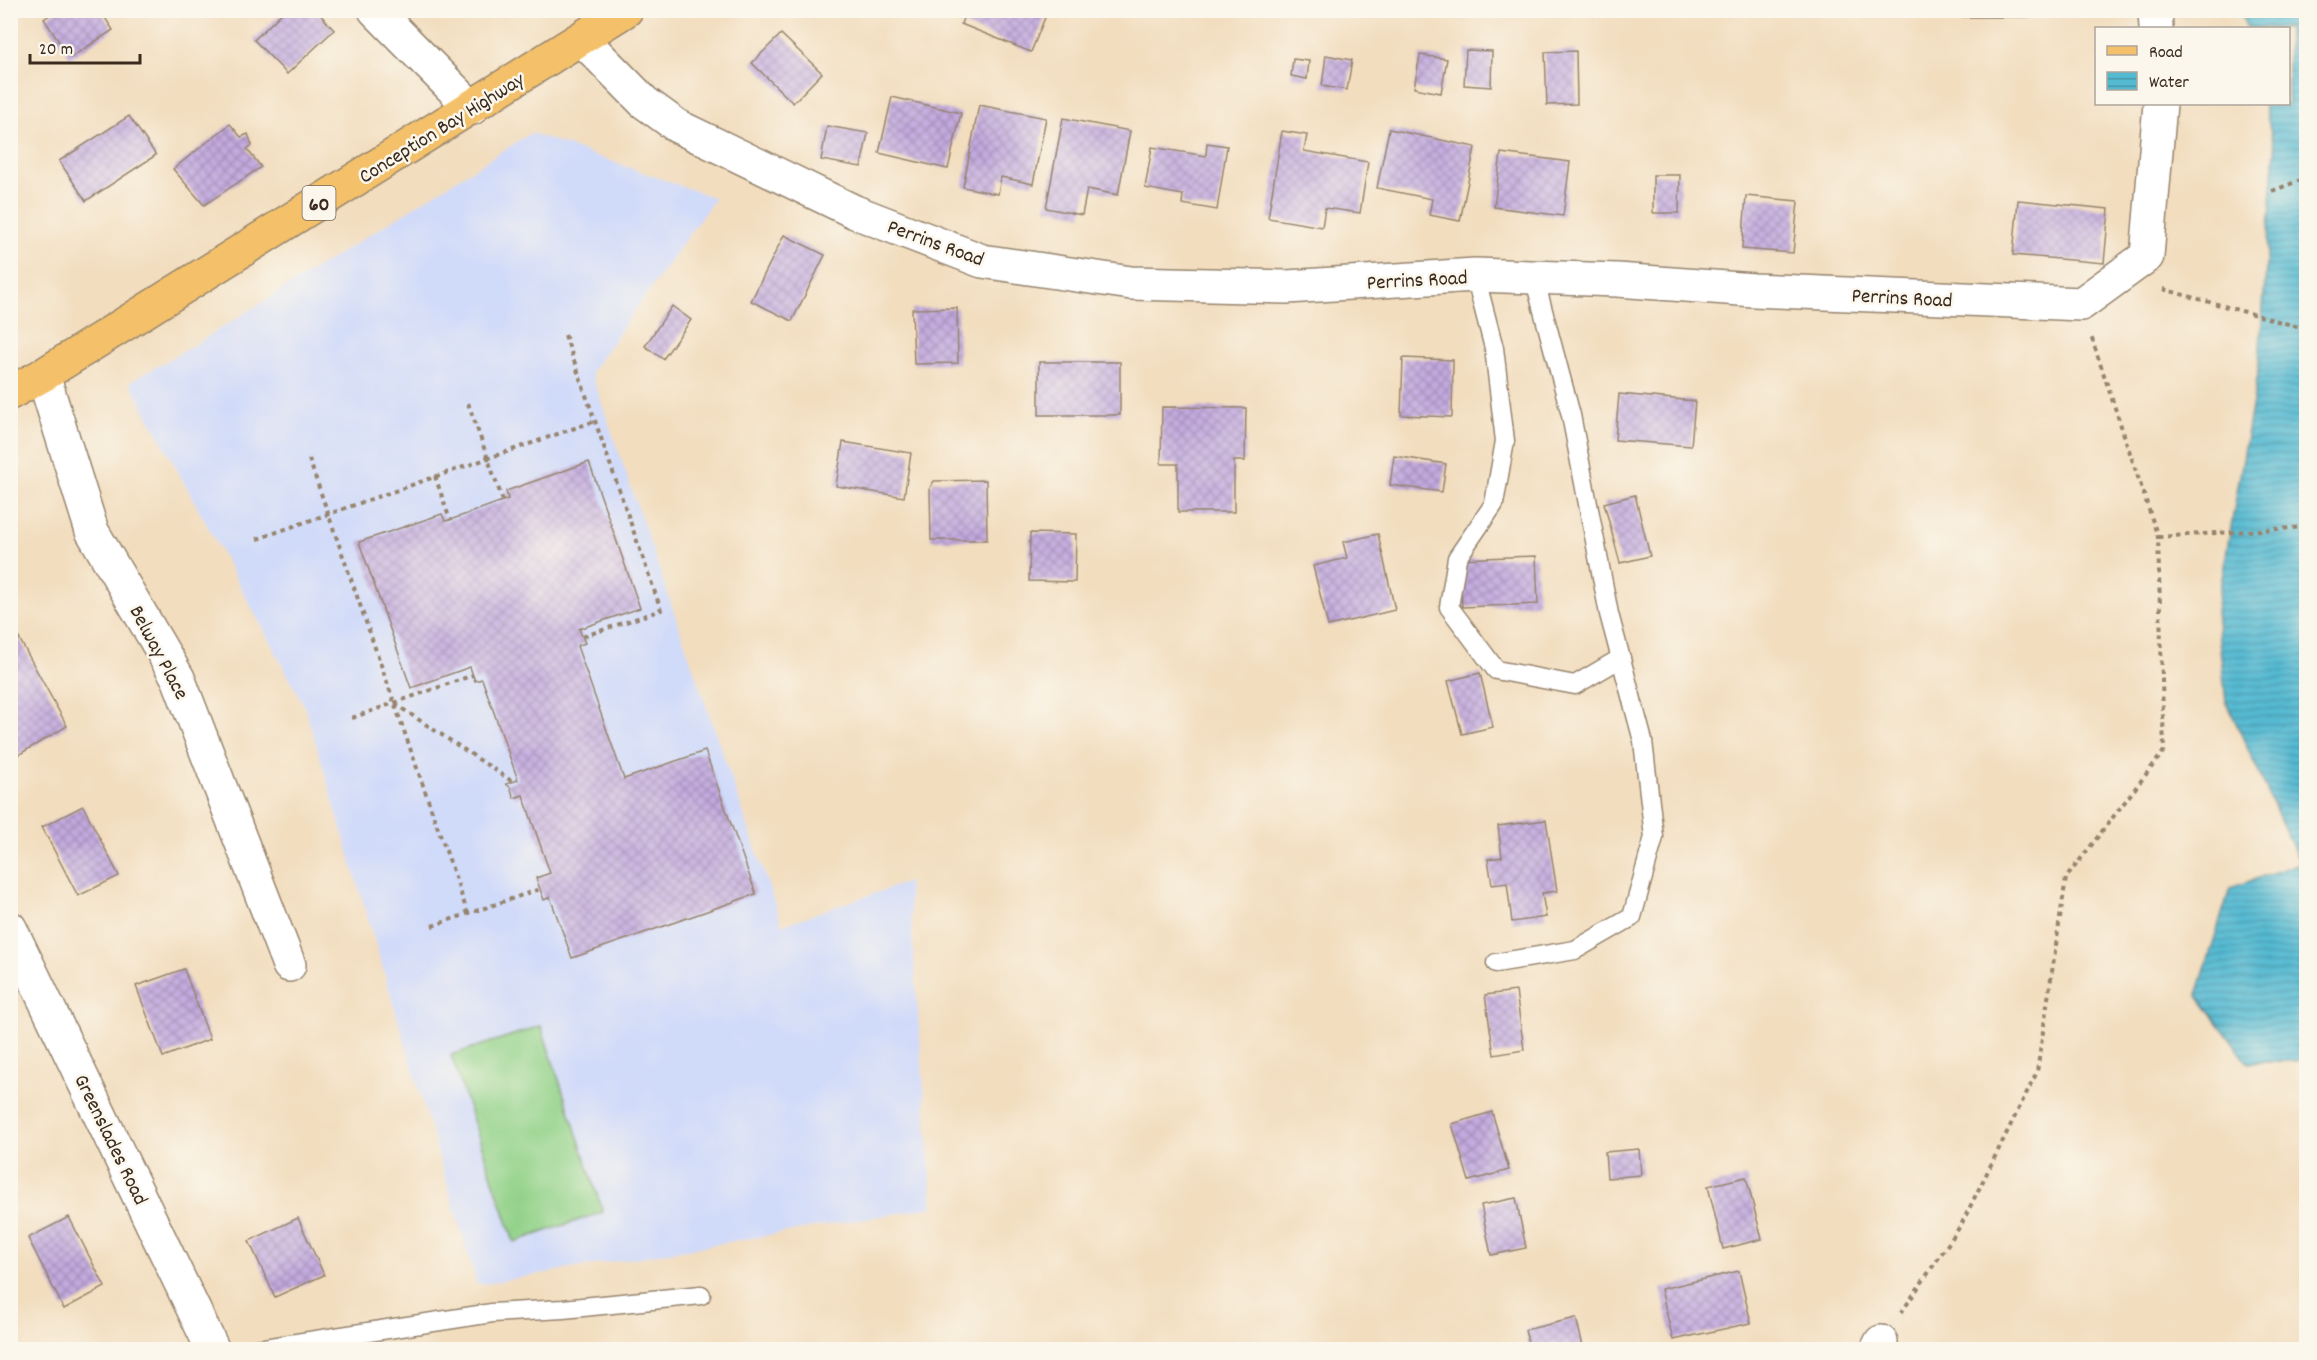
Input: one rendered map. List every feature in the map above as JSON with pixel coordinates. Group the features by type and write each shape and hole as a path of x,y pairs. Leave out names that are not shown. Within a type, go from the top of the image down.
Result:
{"main road":[{"name":"Conception Bay Highway","path":"10,393 43,375 626,10"}],"street":[{"path":"375,10 472,108"},
{"path":"2155,10 2156,27"},
{"name":"Perrins Road","path":"582,39 644,102 677,126 855,212 982,261 1131,283 1287,287 1475,275 2081,304"},
{"path":"2081,304 2147,256 2160,105"},
{"name":"Belway Place","path":"43,375 92,531 178,678 290,965"},
{"name":"Greenslades Road","path":"10,928 213,1350"}],"lane":[{"path":"1475,275 1494,348 1505,441 1494,504 1456,558 1449,607 1496,670 1575,685 1621,658"},
{"path":"1496,963 1575,950 1632,917 1654,837 1643,741 1609,614 1571,415 1534,277"},
{"path":"251,1350 492,1313 563,1309 701,1295"}],"path":[{"path":"2272,191 2307,178"},
{"path":"2156,287 2307,328"},
{"path":"1879,1346 1961,1225 2037,1072 2066,878 2164,751 2158,537 2081,304"},
{"path":"565,335 661,610 582,637"},
{"path":"468,403 503,501"},
{"path":"257,539 595,421"},
{"path":"309,459 468,914"},
{"path":"435,476 450,520"},
{"path":"2158,537 2307,527"},
{"path":"352,718 473,675"},
{"path":"394,703 513,782"},
{"path":"432,926 540,889"}],"shaded area":[{"path":"531,133 715,198 591,372 782,925 908,882 933,1207 477,1285 305,707 130,382 201,341"}],"green space":[{"path":"541,1026 603,1212 514,1242 451,1055"}],"water":[{"path":"2241,11 2306,11 2306,1060 2248,1063 2197,995 2230,888 2300,863 2226,701 2216,612 2258,373 2275,149 2264,105 2290,105 2290,27 2246,27"}],"building":[{"path":"57,10 100,10 113,30 70,58 44,19"},
{"path":"285,10 316,10 334,30 287,74 254,40"},
{"path":"966,10 1048,10 1031,52 961,24"},
{"path":"1961,10 2041,10 2041,17 1962,17"},
{"path":"781,34 822,73 793,103 752,63"},
{"path":"1466,50 1492,51 1491,87 1464,85"},
{"path":"1576,51 1577,104 1547,105 1545,52"},
{"path":"1326,55 1352,60 1347,90 1322,86"},
{"path":"1420,55 1447,59 1441,93 1414,88"},
{"path":"1293,59 1309,61 1307,79 1291,76"},
{"path":"892,97 961,113 948,169 879,153"},
{"path":"979,105 1046,118 1033,184 1001,177 998,194 963,187"},
{"path":"129,116 156,155 86,201 59,161"},
{"path":"1063,118 1130,131 1118,195 1087,189 1082,215 1046,208"},
{"path":"230,124 241,137 248,134 252,145 247,149 261,167 204,205 173,169"},
{"path":"827,126 868,133 861,167 821,160"},
{"path":"1389,129 1475,147 1460,221 1429,215 1432,199 1377,188"},
{"path":"1282,131 1307,135 1304,151 1368,162 1360,213 1325,208 1322,227 1268,218"},
{"path":"1207,143 1227,146 1217,210 1182,204 1183,195 1145,188 1152,147 1206,156"},
{"path":"1501,153 1570,162 1563,216 1494,207"},
{"path":"1653,175 1680,175 1679,213 1653,213"},
{"path":"1746,196 1798,201 1793,253 1742,249"},
{"path":"2018,200 2109,209 2104,263 2013,255"},
{"path":"10,229 18,244 10,247"},
{"path":"784,235 825,255 792,321 751,301"},
{"path":"672,306 691,320 663,359 645,346"},
{"path":"957,308 958,363 914,364 912,309"},
{"path":"1403,358 1453,360 1452,417 1401,415"},
{"path":"1039,362 1120,362 1120,415 1039,415"},
{"path":"1619,394 1695,401 1691,446 1615,440"},
{"path":"1162,407 1246,408 1245,461 1234,461 1234,512 1178,512 1178,464 1161,464"},
{"path":"843,442 911,453 904,497 836,486"},
{"path":"1394,456 1446,464 1442,492 1390,485"},
{"path":"589,462 640,608 579,629 585,643 577,646 624,779 705,751 756,894 572,958 550,897 544,900 536,878 550,873 523,795 514,798 510,787 506,784 518,780 482,679 475,681 470,667 411,688 359,542 442,514 445,521 450,520 508,499 506,491"},
{"path":"986,480 987,540 931,540 930,488 934,481"},
{"path":"1635,495 1650,556 1620,563 1604,503"},
{"path":"1030,533 1076,534 1075,582 1029,581"},
{"path":"1378,534 1395,610 1328,626 1313,566 1347,558 1343,542"},
{"path":"1536,556 1538,604 1462,607 1460,559"},
{"path":"14,629 67,726 10,760 10,631"},
{"path":"1480,673 1493,727 1462,734 1448,681"},
{"path":"83,806 119,876 78,896 42,827"},
{"path":"1546,820 1557,891 1542,893 1546,917 1512,922 1507,883 1492,885 1488,859 1502,857 1498,826"},
{"path":"184,969 210,1039 163,1057 136,986"},
{"path":"1516,991 1524,1050 1494,1055 1485,995"},
{"path":"1492,1112 1509,1170 1469,1181 1452,1124"},
{"path":"1639,1149 1641,1175 1607,1178 1605,1152"},
{"path":"1746,1177 1762,1239 1723,1249 1708,1186"},
{"path":"1516,1198 1526,1248 1491,1255 1481,1205"},
{"path":"69,1217 105,1287 64,1309 28,1238"},
{"path":"298,1218 324,1275 275,1297 249,1241"},
{"path":"1739,1271 1751,1323 1673,1340 1661,1289"},
{"path":"1576,1318 1584,1350 1530,1350 1525,1330"}]}
